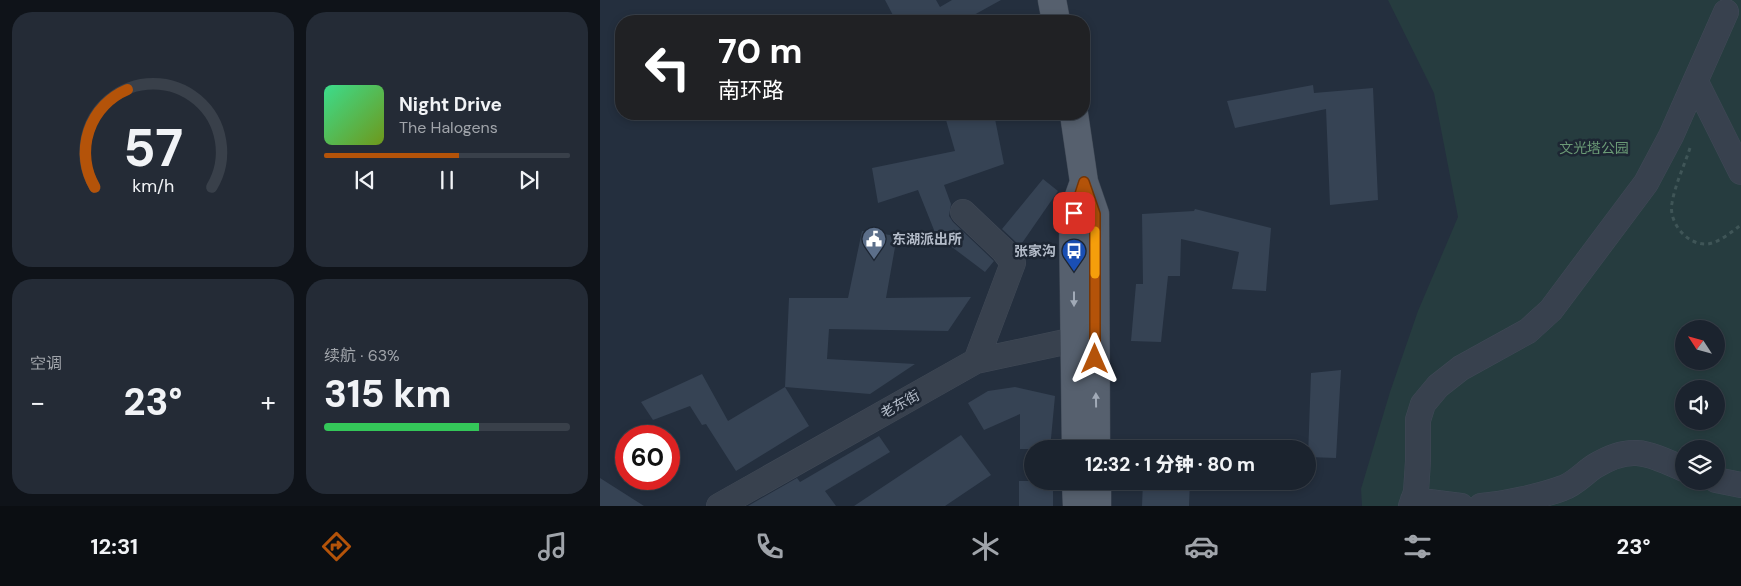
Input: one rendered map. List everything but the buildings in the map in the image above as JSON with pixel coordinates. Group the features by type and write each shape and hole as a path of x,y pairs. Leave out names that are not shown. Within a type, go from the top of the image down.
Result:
{"main road":[{"path":"1052,0 1055,15"},
{"path":"1075,120 1084,182 1074,213 1095,440"},
{"path":"1077,440 1085,341"},
{"path":"1076,490 1077,506"},
{"path":"1097,490 1097,506"}],"street":[{"path":"1461,506 1412,503 1416,492 1418,420 1423,404 1438,386 1461,368 1528,331 1551,310 1646,184 1696,82 1726,7"},
{"path":"1696,82 1741,172"},
{"path":"963,212 1003,250 1013,263 976,361"},
{"name":"老东街","path":"719,506 976,361 1085,341"},
{"path":"1482,506 1502,504 1564,488 1595,466 1616,455 1640,452 1675,466"},
{"path":"1725,482 1741,485"}],"path":[{"path":"1692,142 1672,204 1672,217 1679,231 1689,239 1707,244 1722,239 1741,225"}],"green space":[{"name":"文光塔公园","path":"1388,0 1741,0 1741,506 1362,506 1361,489 1390,392 1418,311 1458,217 1434,93"}],"slow traffic":[{"path":"1095,231 1095,274"}],"place":[{"name":"东湖派出所","path":"874,260"},
{"name":"张家沟","path":"1074,272"}],"route":[{"path":"1074,213 1084,182 1095,214 1095,359"}]}
